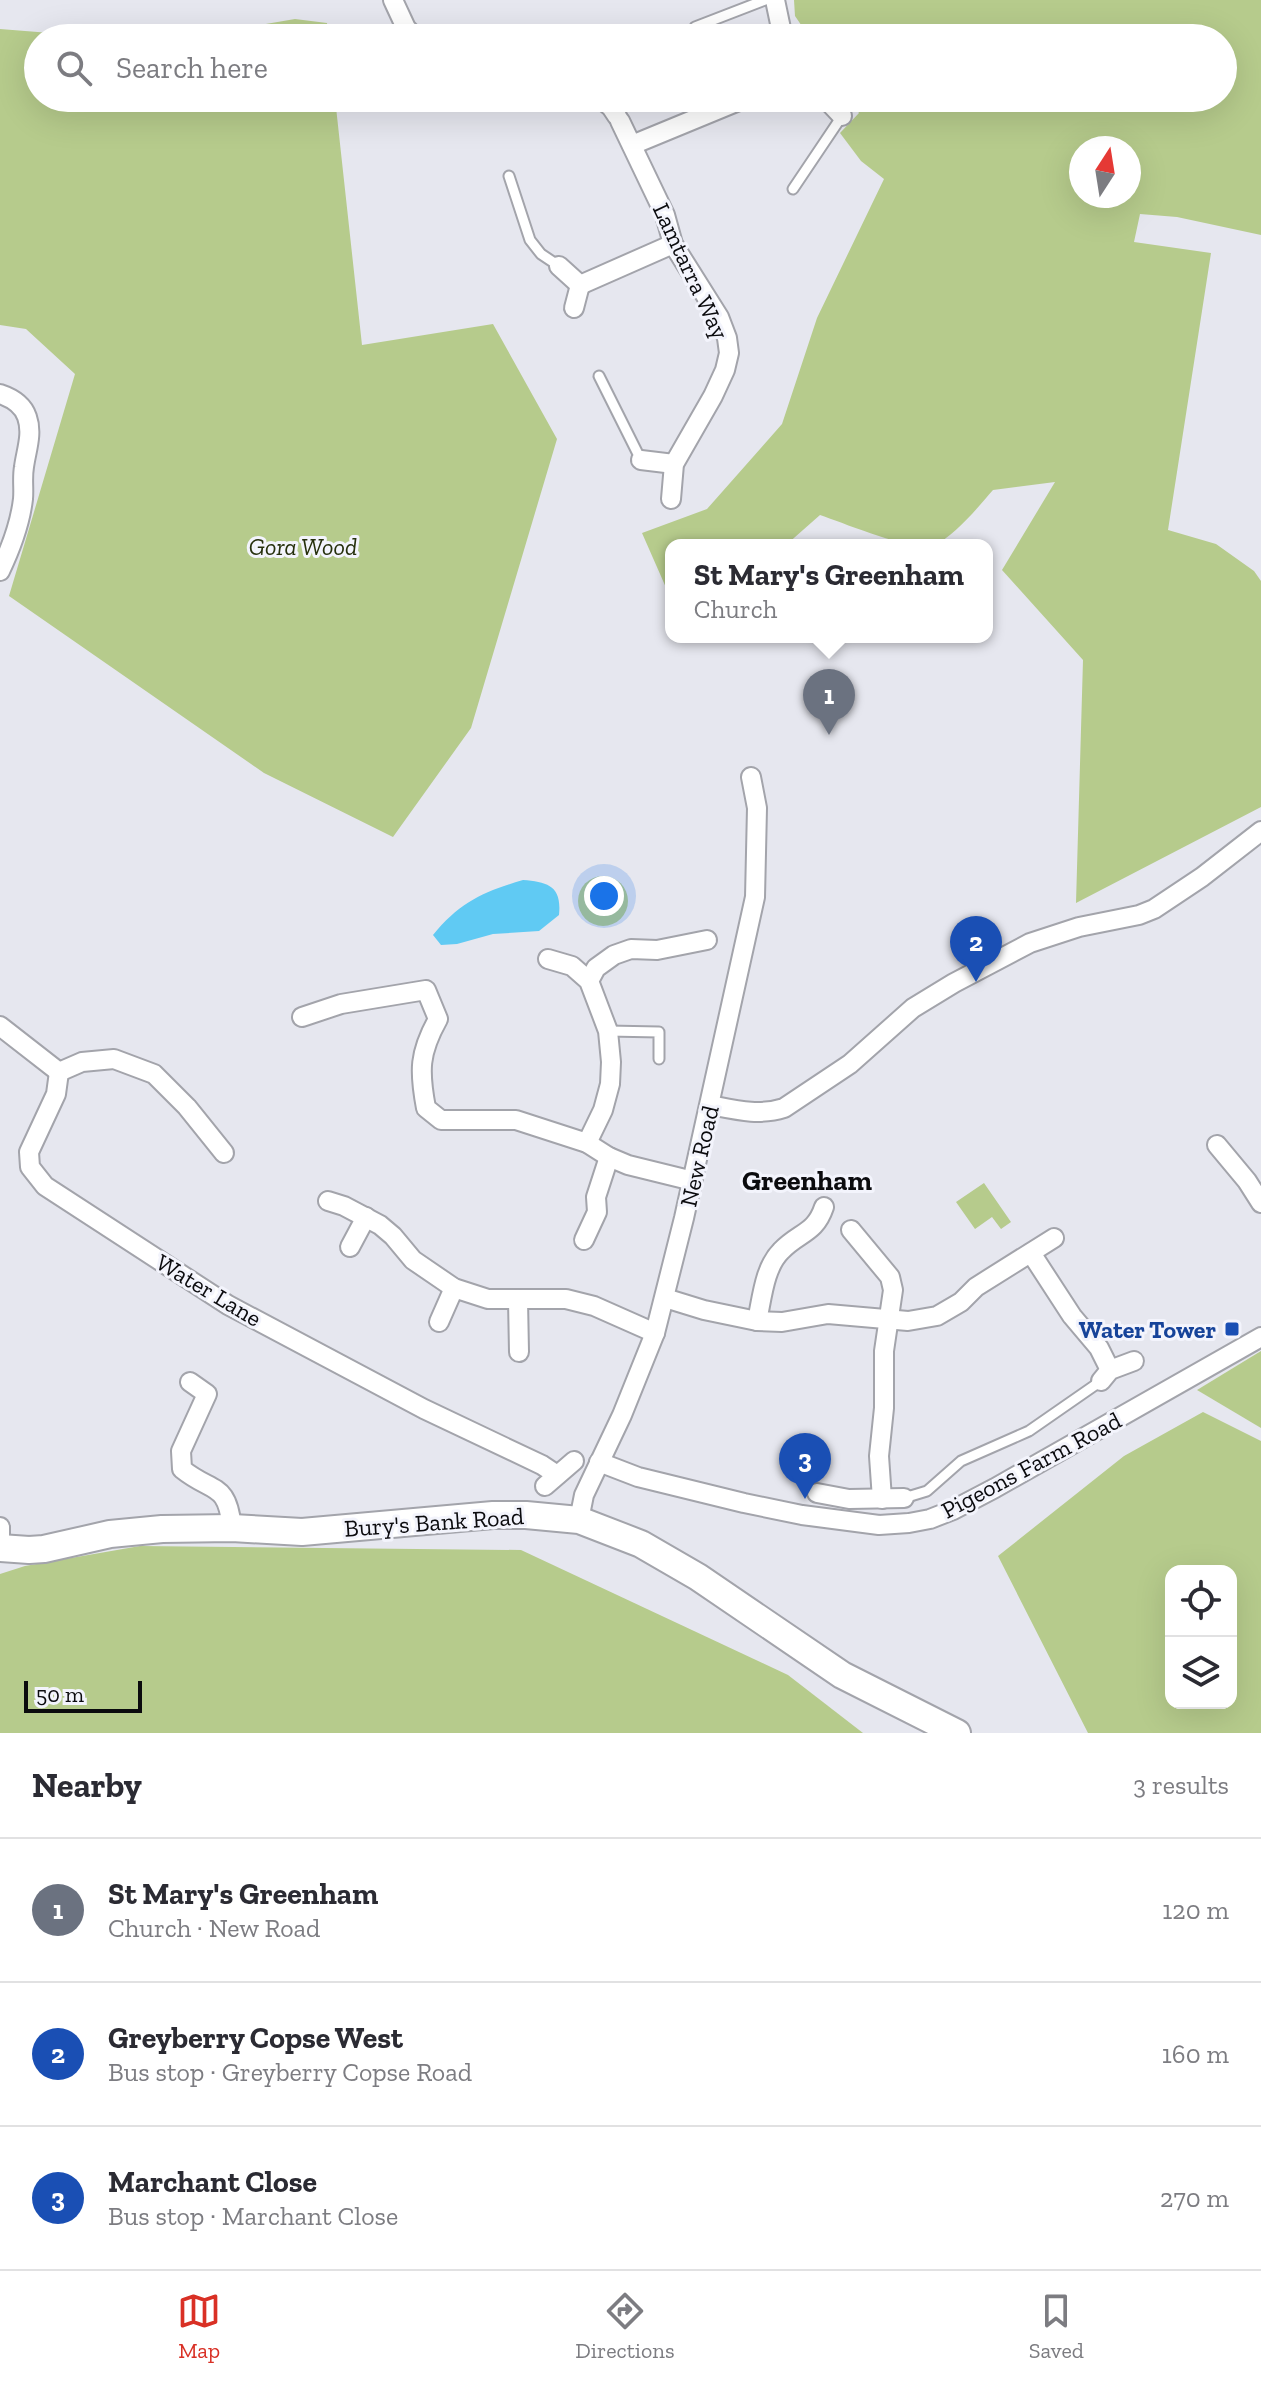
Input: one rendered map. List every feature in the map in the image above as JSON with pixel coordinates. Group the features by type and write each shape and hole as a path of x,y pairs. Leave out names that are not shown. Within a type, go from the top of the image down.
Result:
{"street":[{"path":"393,0 404,24"},
{"path":"775,0 780,24"},
{"name":"Lamtarra Way","path":"614,112 665,215 673,244 719,317 727,338 729,353 725,370 674,464 671,499"},
{"path":"632,145 712,112"},
{"path":"838,112 842,116"},
{"path":"580,285 673,244"},
{"path":"559,266 580,285"},
{"path":"574,308 580,285"},
{"path":"0,394 18,404 27,417 30,435 23,470 20,513 12,545 0,571"},
{"path":"641,460 674,464"},
{"name":"New Road","path":"579,1520 584,1495 622,1415 655,1333 693,1181 755,897 757,808 751,777"},
{"path":"710,1105 753,1112 784,1108 850,1064 913,1008 954,983 1030,943 1079,927 1154,909 1202,877 1261,831"},
{"path":"589,981 596,968 614,955 631,949 657,950 707,940"},
{"path":"548,959 572,966 589,981 608,1031 610,1084 603,1110 587,1143"},
{"path":"302,1017 341,1004 426,990 438,1019 427,1039 420,1076 426,1108 441,1120 516,1120 587,1143 628,1165 693,1181"},
{"path":"0,1026 59,1072 82,1062 114,1059 154,1074 187,1107 224,1153"},
{"name":"Water Lane","path":"59,1072 56,1094 29,1152 30,1167 45,1186 228,1305 424,1409 542,1465 551,1480 574,1461"},
{"path":"1217,1145 1261,1203"},
{"path":"584,1240 597,1212 596,1197 609,1157"},
{"path":"328,1201 366,1217 393,1236 413,1260 454,1288 488,1299 566,1299 594,1306 655,1333"},
{"path":"757,1321 767,1276 780,1252 819,1223 824,1207"},
{"path":"350,1247 366,1217"},
{"path":"851,1230 890,1277 893,1290 884,1351 884,1408 879,1456 882,1499"},
{"path":"665,1298 757,1321 782,1322 828,1314 908,1321 937,1316 961,1302 976,1287 1054,1238"},
{"path":"1031,1253 1072,1316 1099,1348 1106,1376 1134,1361"},
{"path":"439,1322 454,1288"},
{"path":"518,1300 519,1352"},
{"name":"Pigeons Farm Road","path":"599,1462 638,1477 802,1515 879,1525 909,1523 953,1510 995,1488 1261,1337"},
{"path":"190,1382 207,1394 181,1451 182,1469 226,1498 232,1528"},
{"path":"817,1493 849,1499 904,1498"},
{"name":"Bury's Bank Road","path":"0,1548 44,1549 132,1531 232,1528 302,1532 493,1515 579,1520 652,1550 698,1577 842,1675 957,1733"},
{"path":"0,1527 0,1537"}],"lane":[{"path":"703,24 765,0"},
{"path":"793,189 842,116"},
{"path":"509,176 530,240 541,254 559,266"},
{"path":"599,376 641,460"},
{"path":"608,1031 659,1032 659,1059"},
{"path":"904,1498 927,1491 961,1461 1029,1431 1106,1376"}],"green space":[{"path":"794,0 1261,0 1261,235 1177,217 1140,214 1134,242 1211,253 1168,530 1216,544 1254,571 1261,581 1261,807 1076,903 1083,660 1002,570 1055,482 993,490 944,539 889,539 820,515 793,539 665,539 665,585 642,533 707,509 782,424 817,318 884,179 861,161 840,133 858,112 1237,112 1237,24 800,24 795,16"},
{"path":"295,19 327,24 266,24"},
{"name":"Gora Wood","path":"0,29 24,31 24,112 337,112 362,345 493,324 557,439 471,728 393,837 264,773 9,596 75,374 26,329 0,325"},
{"path":"603,876 621,883 628,901 621,919 603,926 585,919 578,901 585,883"},
{"path":"984,1183 1011,1222 1001,1229 992,1217 975,1229 956,1202"},
{"path":"1261,1351 1261,1428 1197,1390"},
{"path":"1203,1412 1261,1441 1261,1733 1088,1733 998,1556 1124,1456"},
{"path":"140,1546 521,1550 788,1675 863,1733 0,1733 0,1574 25,1566"}],"water":[{"path":"523,880 552,887 558,898 559,915 539,931 493,934 441,945 433,935 463,906 496,889"}],"place":[{"name":"St Mary's Greenham","path":"829,735"},
{"name":"Greyberry Copse West","path":"976,982"},
{"name":"Water Tower","path":"1232,1329"},
{"name":"Marchant Close","path":"805,1499"}],"district":[{"name":"Greenham","path":"807,1180"}]}
